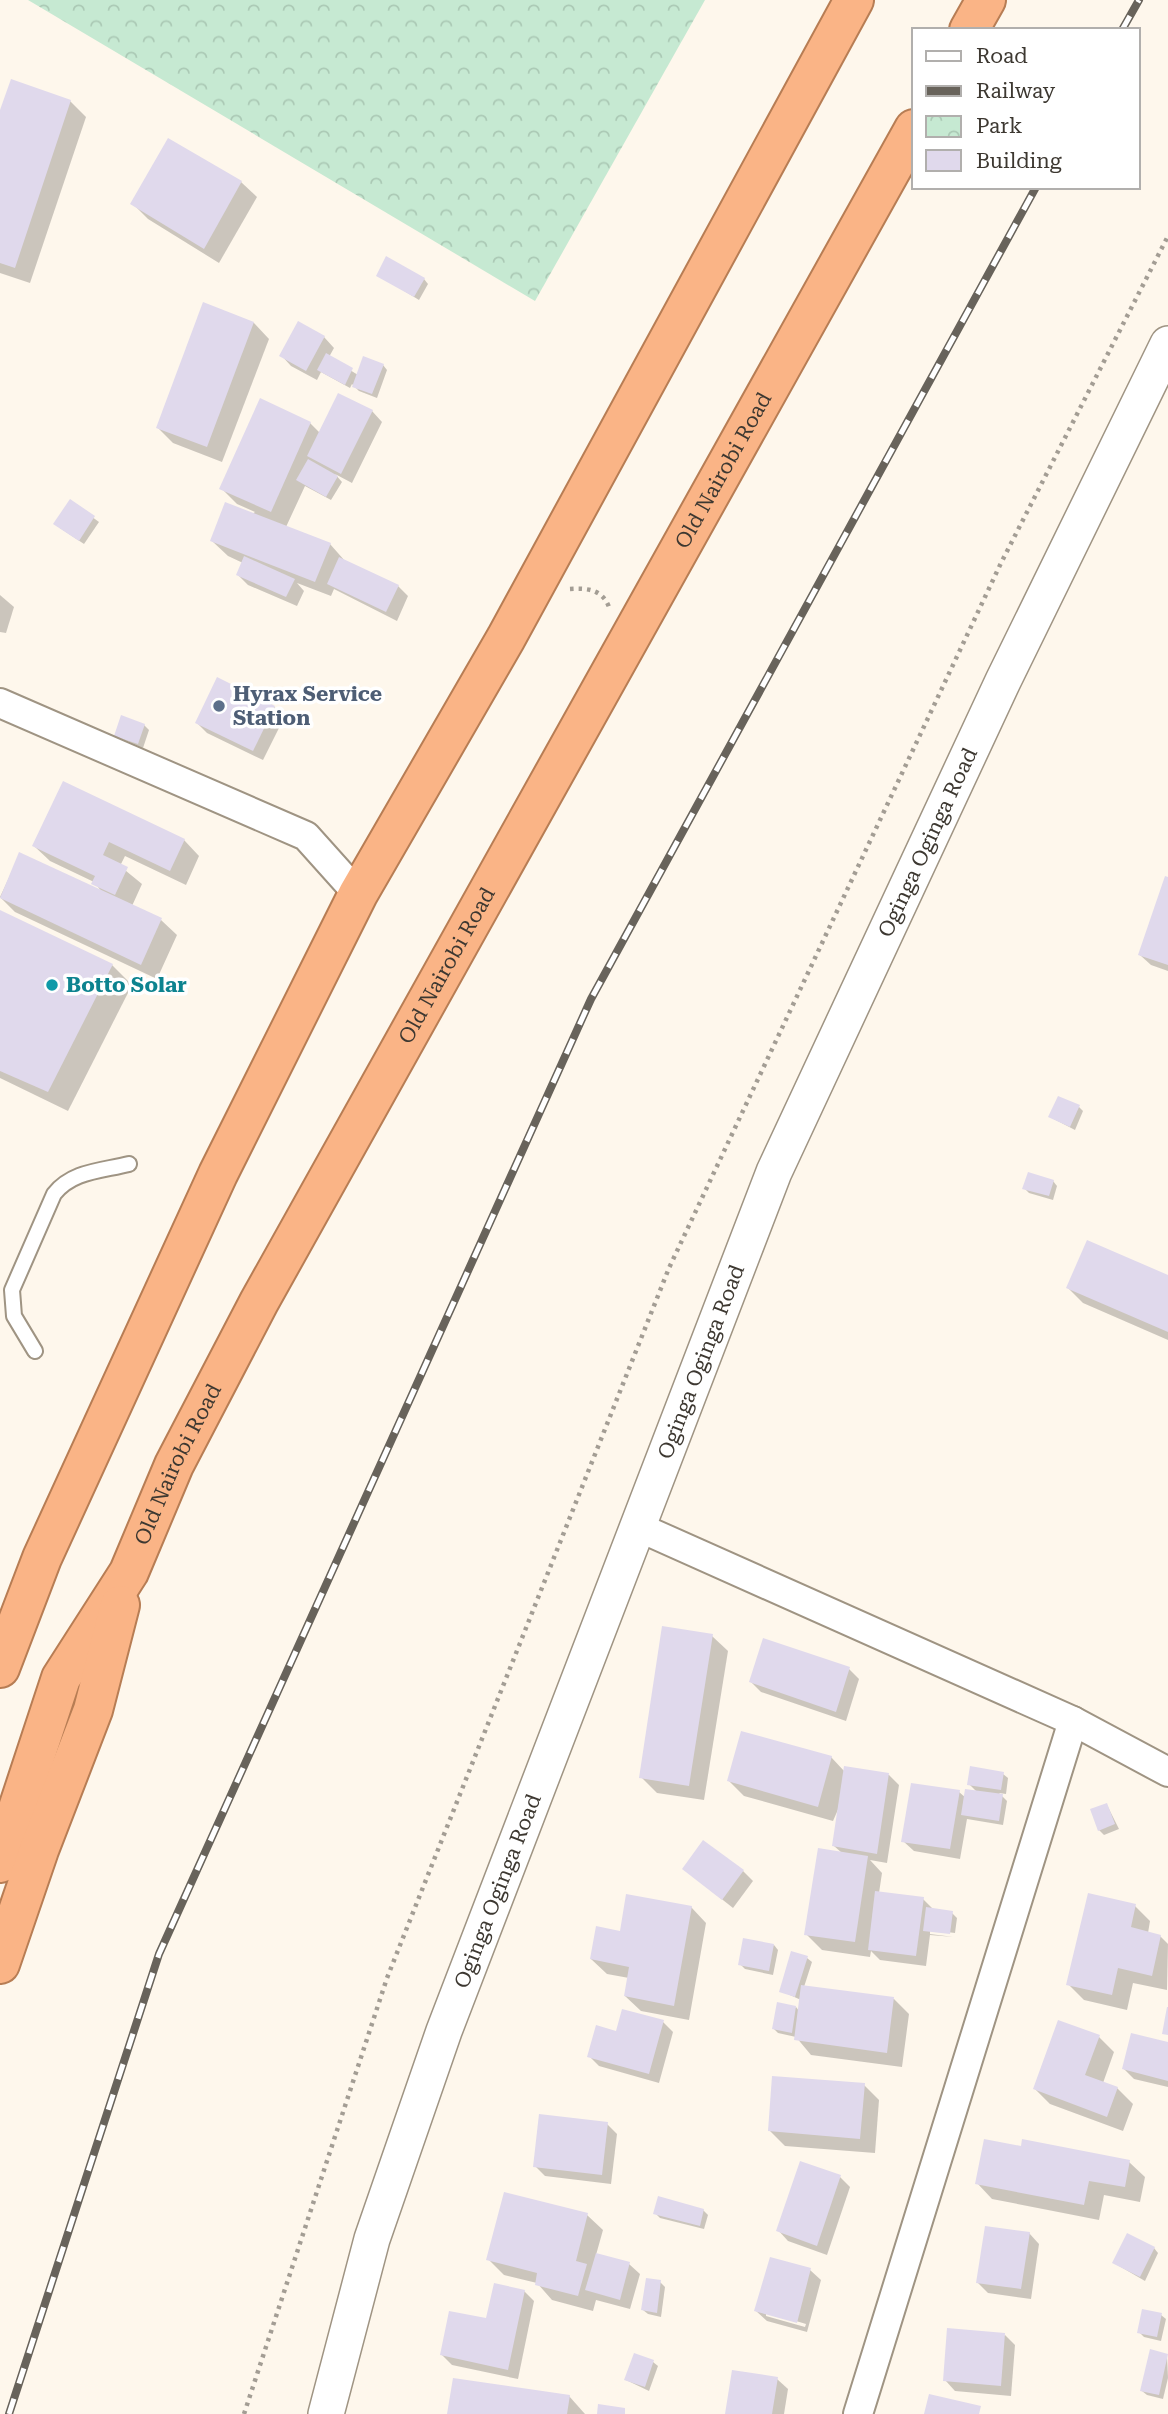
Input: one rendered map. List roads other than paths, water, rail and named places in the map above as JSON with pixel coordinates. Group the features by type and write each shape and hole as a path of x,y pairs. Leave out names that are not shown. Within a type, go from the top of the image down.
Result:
{"highway":[{"path":"0,1668 41,1558 218,1174 358,894 506,638 854,0"},
{"path":"970,28 986,0"},
{"name":"Old Nairobi Road","path":"0,1863 61,1678 129,1572 174,1465 260,1302 912,133"},
{"path":"0,1622 41,1558"},
{"path":"0,1964 39,1850 93,1710 129,1572"}],"street":[{"name":"Oginga Oginga Road","path":"326,2414 372,2239 426,2083 636,1526 774,1172 1003,681 1168,344"},
{"path":"0,703 306,836 358,894"},
{"path":"636,1526 1073,1721 1168,1772"},
{"path":"858,2414 1073,1721"}],"lane":[{"path":"35,1351 14,1316 12,1290 54,1194 65,1181 73,1177 129,1164"}],"railway":[{"path":"1123,28 1139,0"},
{"path":"9,2414 159,1954 591,999 1035,189"}],"place":[{"name":"Hyrax Service Station","path":"219,706"},
{"name":"Botto Solar","path":"52,985"}]}
